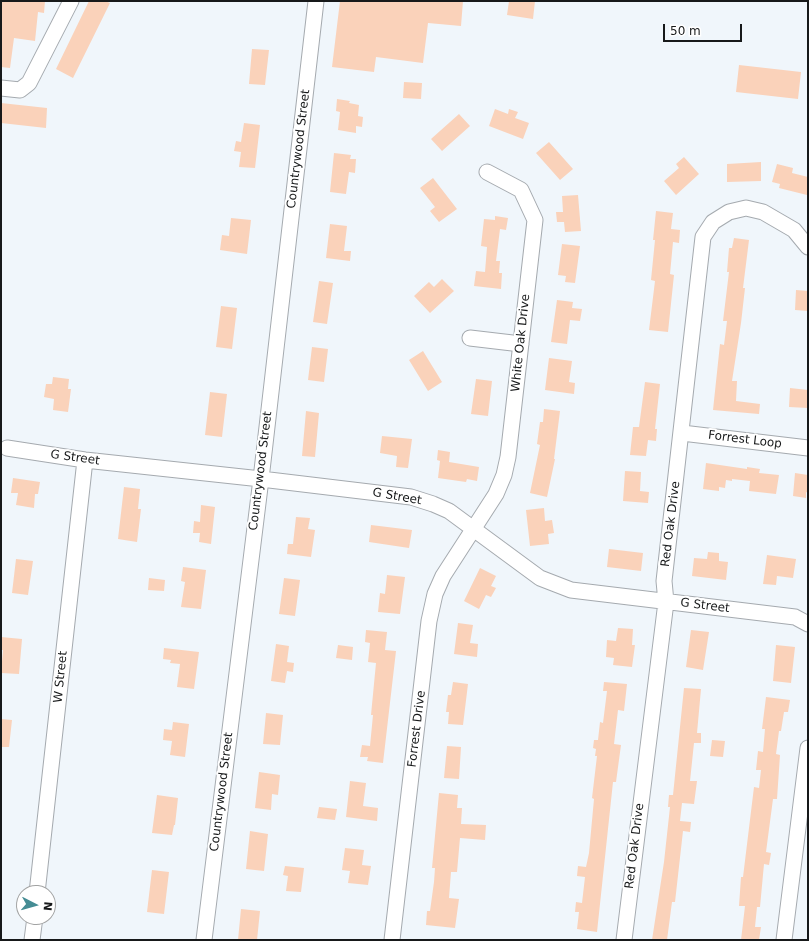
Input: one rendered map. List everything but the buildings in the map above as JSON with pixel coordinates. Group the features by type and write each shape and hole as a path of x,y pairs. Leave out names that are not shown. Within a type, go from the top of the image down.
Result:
{"street":[{"path":"1,88 20,90 29,83 71,1"},
{"name":"Countrywood Street","path":"204,940 261,479 316,1"},
{"name":"White Oak Drive","path":"474,529 496,494 504,475 508,457 535,220 521,190 487,172"},
{"name":"Red Oak Drive","path":"624,940 666,602 664,581 703,237 713,222 729,212 746,208 763,212 794,230 808,247"},
{"path":"470,338 521,344"},
{"name":"Forrest Loop","path":"682,432 808,448"},
{"name":"G Street","path":"6,448 85,460 412,497 433,504 449,512 540,578 571,590 795,617 808,624"},
{"name":"W Street","path":"38,885 85,460"},
{"name":"Forrest Drive","path":"392,940 429,621 435,594 443,576 474,529"},
{"path":"784,940 808,748"},
{"path":"32,940 34,925"}]}
